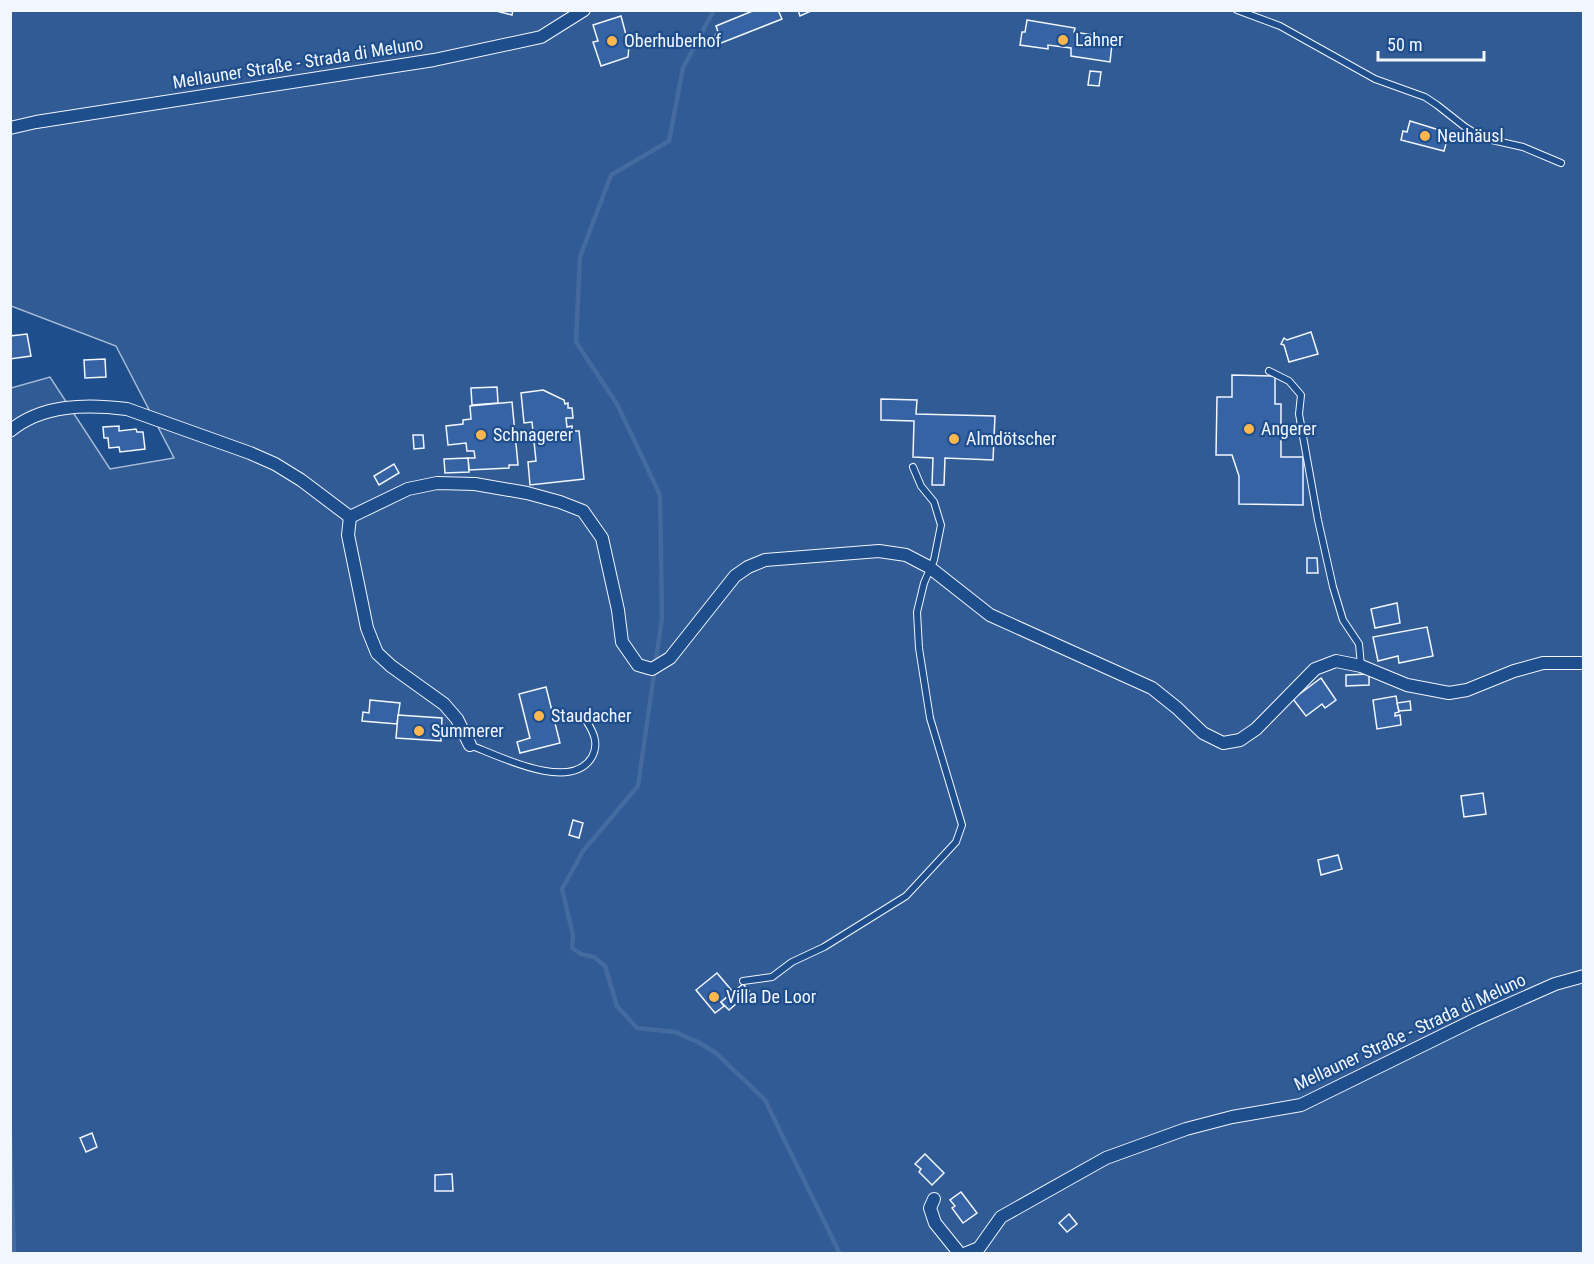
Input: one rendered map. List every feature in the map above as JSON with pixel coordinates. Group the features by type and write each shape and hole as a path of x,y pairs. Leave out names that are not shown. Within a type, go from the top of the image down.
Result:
{"street":[{"name":"Mellauner Straße - Strada di Meluno","path":"10,128 36,122 434,60 541,37 584,10"},
{"path":"10,431 28,419 76,406 126,409 250,453 274,464 301,480 350,517"},
{"path":"350,517 378,501 408,489 437,483 475,484 527,493 560,502 583,512 602,538 618,610 622,642 638,665 652,669 670,658 735,576 748,567 765,560 879,551 906,555 929,567 990,615 1152,688 1203,733 1223,743 1240,740 1256,729 1315,669 1336,661 1361,666 1407,685 1449,693 1467,690 1514,671 1543,663 1584,663"},
{"path":"350,517 348,536 367,628 377,653 391,666 444,704 457,719 470,745"},
{"name":"Mellauner Straße - Strada di Meluno","path":"964,1254 979,1248 1001,1217 1106,1158 1195,1127 1232,1117 1301,1105 1483,1016 1555,984 1584,976"},
{"path":"934,1199 930,1208 935,1223 960,1254"}],"lane":[{"path":"1237,10 1280,26 1375,80 1425,98 1483,138 1523,147 1561,163"},
{"path":"1269,371 1289,381 1301,395 1299,414 1318,520 1333,587 1343,620 1359,644 1361,666"},
{"path":"743,981 772,977 792,962 824,947 906,896 956,842 962,825 930,718 919,648 917,612 929,567 934,560 941,525 934,502 921,486 913,467"},
{"path":"470,745 539,771 568,773 585,766 593,754 596,736 587,722"}],"shaded area":[{"path":"11,11 1583,11 1583,1253 11,1253 11,388 50,377 110,469 174,458 116,346 11,306"}],"building":[{"path":"492,10 513,10 512,15"},
{"path":"755,10 778,10 782,19 716,45 713,38 718,32 716,26"},
{"path":"798,10 813,10 800,16"},
{"name":"Oberhuberhof","path":"621,16 629,46 628,57 601,66 593,42 598,41 593,25"},
{"name":"Lahner","path":"1027,20 1075,28 1074,32 1106,37 1105,43 1112,44 1110,62 1071,56 1071,48 1048,45 1048,49 1020,45"},
{"path":"1090,71 1101,72 1099,86 1088,85"},
{"name":"Neuhäusl","path":"1410,121 1449,133 1444,151 1401,140 1403,131 1407,132"},
{"path":"1311,332 1318,354 1289,362 1284,345 1281,344 1284,338 1287,340"},
{"path":"27,334 31,356 10,359 10,336"},
{"path":"105,359 106,377 85,378 84,360"},
{"name":"Angerer","path":"1232,375 1275,376 1275,404 1281,404 1281,457 1303,457 1303,505 1239,504 1239,476 1232,455 1216,455 1217,397 1232,397"},
{"path":"497,387 498,403 472,405 471,388"},
{"path":"543,390 564,400 565,404 568,403 568,408 572,408 573,418 566,418 567,427 572,426 572,431 579,431 584,479 530,485 528,462 536,461 532,422 524,423 521,393"},
{"name":"Almdötscher","path":"881,399 917,400 916,414 995,416 993,460 945,458 944,485 932,485 933,458 913,457 914,421 881,420"},
{"name":"Schnagerer","path":"512,402 518,465 509,465 509,468 469,470 468,458 475,458 474,451 467,451 466,443 448,445 446,426 463,424 463,420 471,419 470,406"},
{"path":"119,426 119,431 136,429 137,432 143,432 145,449 120,452 119,447 109,448 108,438 104,438 103,427"},
{"path":"413,435 423,435 424,448 414,449"},
{"path":"468,458 469,472 445,473 444,459"},
{"path":"394,464 399,473 379,485 374,476"},
{"path":"1307,558 1317,558 1318,573 1307,573"},
{"path":"1397,603 1400,623 1375,628 1371,609"},
{"path":"1427,627 1433,656 1399,663 1398,656 1378,661 1373,637"},
{"path":"1369,674 1369,685 1346,686 1346,675"},
{"path":"1321,678 1336,700 1325,708 1322,704 1306,716 1293,699"},
{"name":"Staudacher","path":"546,687 560,743 520,753 517,742 530,738 519,694"},
{"path":"1396,696 1399,712 1395,713 1395,716 1400,715 1401,725 1377,729 1373,700"},
{"path":"370,700 400,703 397,724 362,721 363,712 369,713"},
{"path":"1410,701 1411,710 1399,711 1397,703"},
{"name":"Summerer","path":"398,715 442,718 441,741 396,738"},
{"path":"1483,793 1486,814 1464,817 1461,796"},
{"path":"573,820 583,823 579,838 569,835"},
{"path":"1338,855 1342,869 1321,875 1318,860"},
{"name":"Villa De Loor","path":"717,973 733,992 721,1002 724,1006 715,1013 696,990"},
{"path":"743,984 750,992 729,1010 721,1002"},
{"path":"92,1133 97,1147 86,1152 80,1138"},
{"path":"925,1154 944,1173 932,1185 919,1172 921,1169 915,1164"},
{"path":"452,1174 453,1191 435,1191 435,1175"},
{"path":"961,1192 977,1213 963,1223 952,1208 955,1206 950,1200"},
{"path":"1069,1214 1077,1224 1067,1232 1059,1223"}],"waterway":[{"path":"714,10 683,68 669,141 611,175 580,257 576,342 617,404 660,495 662,618 638,786 583,851 562,889 573,935 572,948 581,954 594,957 605,966 617,1006 637,1028 675,1032 698,1042 716,1053 765,1100 840,1254"},
{"path":"10,1132 14,1254"}],"place":[{"name":"Lahner","path":"1063,40"},
{"name":"Oberhuberhof","path":"612,41"},
{"name":"Neuhäusl","path":"1425,136"},
{"name":"Angerer","path":"1249,429"},
{"name":"Schnagerer","path":"481,435"},
{"name":"Almdötscher","path":"954,439"},
{"name":"Staudacher","path":"539,716"},
{"name":"Summerer","path":"419,731"},
{"name":"Villa De Loor","path":"714,997"}]}
